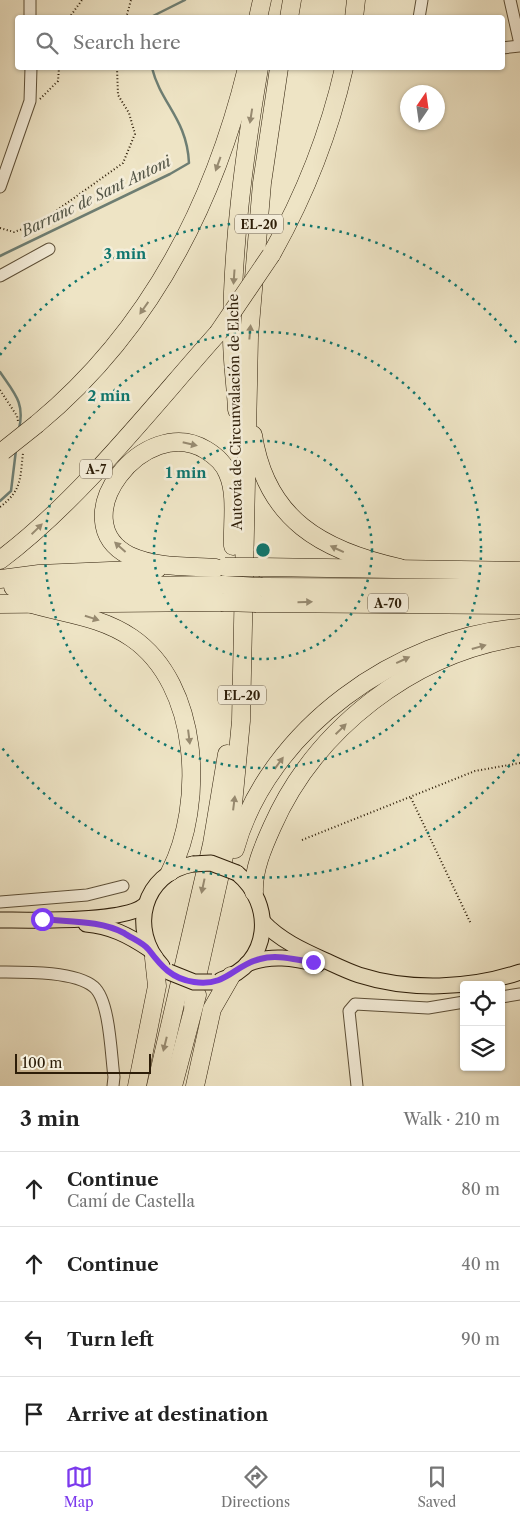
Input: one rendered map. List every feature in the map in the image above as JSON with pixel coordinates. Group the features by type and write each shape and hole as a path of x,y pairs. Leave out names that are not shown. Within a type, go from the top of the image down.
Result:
{"highway":[{"path":"259,15 262,0"},
{"path":"270,15 273,0"},
{"path":"290,15 292,0"},
{"path":"354,15 356,0"},
{"path":"2,452 64,402 139,316 163,282 204,202 226,143 246,70"},
{"name":"Autovía de Circunvalación de Elche","path":"224,580 238,523 237,400 232,338 233,285 240,198 259,70"},
{"name":"Autovía de Circunvalación de Elche","path":"247,381 262,183 279,70"},
{"name":"A-7","path":"0,560 20,545 78,489 218,333 271,254 291,220 317,159 336,103 344,70"},
{"path":"247,381 256,451 261,468 281,506 302,528 325,544 363,560 400,568"},
{"name":"EL-20","path":"173,1086 193,1005 195,986 231,825 236,782 241,721 247,381"},
{"path":"177,442 192,443 204,449 221,462 229,476 232,492 224,580 144,561 129,555 116,546 109,535 104,507 114,480 137,457 164,444 177,442"},
{"path":"0,579 39,574 224,580 260,567 520,570"},
{"name":"A-70","path":"0,604 25,595 224,580 259,595 520,605"},
{"name":"EL-20","path":"156,1086 199,905 224,780 232,711 224,580"},
{"name":"A-70","path":"0,586 25,595"},
{"name":"A-70","path":"259,595 520,588"},
{"path":"25,595 95,618 117,629 148,651 163,668 173,685 187,725 190,781 182,841 170,872"},
{"path":"193,1005 199,992 237,842 258,796 289,750 329,709 361,685 396,663 467,636 494,630 520,628"},
{"path":"254,892 253,881 260,859 283,805 308,766 342,728 381,694 433,664 474,648 520,637"},
{"path":"137,1086 158,986 151,953"},
{"path":"195,1086 212,1008 231,976"}],"main road":[{"path":"151,953 143,927 145,905 152,890 170,872 193,864 220,866 237,873 254,892 261,906 263,922 260,940 246,964"},
{"path":"0,920 126,914 138,911 145,905"},
{"path":"42,919 101,925 121,932 151,953 169,972 194,982 212,982 231,976 246,964 258,959 277,957 392,982 452,986 483,982 520,972"},
{"path":"263,922 281,938 304,951 351,972"}],"street":[{"path":"30,0 30,15"},
{"path":"420,15 422,0"},
{"path":"505,48 520,45 510,0"},
{"path":"0,187 29,103 31,70"},
{"path":"0,276 49,249"},
{"path":"0,902 87,895 123,886"},
{"path":"0,972 45,972 81,981 94,987 102,999 107,1021 114,1077 113,1086"},
{"path":"505,996 520,994"},
{"path":"358,1086 349,1011 355,1004 428,1008 460,1003"}],"path":[{"path":"71,15 82,0"},
{"path":"127,15 131,0"},
{"path":"29,103 43,98 58,81 59,70"},
{"path":"0,228 14,232 40,223 123,163 135,134 129,113 118,95 118,70"},
{"path":"302,840 475,771 520,764"},
{"path":"411,798 471,924"}],"waterway":[{"name":"Barranc de Sant Antoni","path":"155,15 185,0"},
{"name":"Barranc de Sant Antoni","path":"0,256 189,163 184,135 161,92 153,70"},
{"name":"Barranc de Sant Antoni","path":"0,372 20,405 21,420 19,429"},
{"name":"Barranc de Sant Antoni","path":"0,501 11,491 16,450"}],"route":[{"path":"42,919 101,925 121,932 148,948 154,958 169,972 177,977 194,982 212,982 225,978 246,964 258,959 277,957 313,962"}]}
